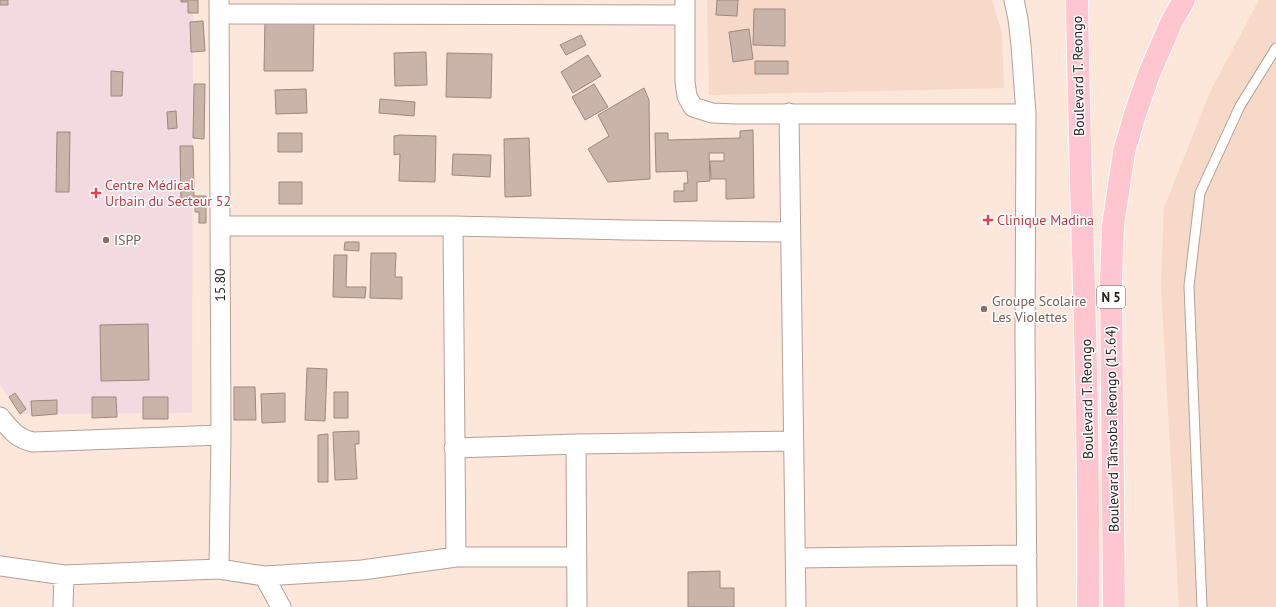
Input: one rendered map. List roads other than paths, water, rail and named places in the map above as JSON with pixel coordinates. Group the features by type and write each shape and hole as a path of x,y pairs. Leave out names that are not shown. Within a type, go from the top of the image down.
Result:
{"highway":[{"name":"Boulevard T. Reongo","path":"1077,0 1079,125 1088,401 1088,607"},
{"name":"Boulevard Tânsoba Reongo (15.64)","path":"1114,607 1111,282 1114,226 1124,152 1135,114 1149,74 1172,21 1184,0"}],"street":[{"path":"1014,0 1021,45 1026,114 1025,340 1028,607"},
{"path":"219,7 685,8 685,82 687,96 693,107 712,112 736,114 1026,114"},
{"name":"15.80","path":"219,7 221,435 219,569"},
{"path":"789,114 789,232 796,607"},
{"path":"220,226 453,226 789,232"},
{"path":"453,226 456,557"},
{"path":"0,417 14,433 23,440 33,442 221,435"},
{"path":"454,448 576,444 794,441"},
{"path":"576,444 577,607"},
{"path":"796,558 1027,555"},
{"path":"0,566 64,575 219,569 264,576 362,570 456,557 577,557"},
{"path":"63,607 64,575"},
{"path":"264,576 281,607"}],"lane":[{"path":"1202,607 1189,286 1200,193 1240,106 1276,48"}],"place":[{"name":"Centre Médical Urbain du Secteur 52","path":"96,193"},
{"name":"Clinique Madina","path":"988,220"},
{"name":"ISPP","path":"106,240"},
{"name":"Groupe Scolaire Les Violettes","path":"984,309"}]}
